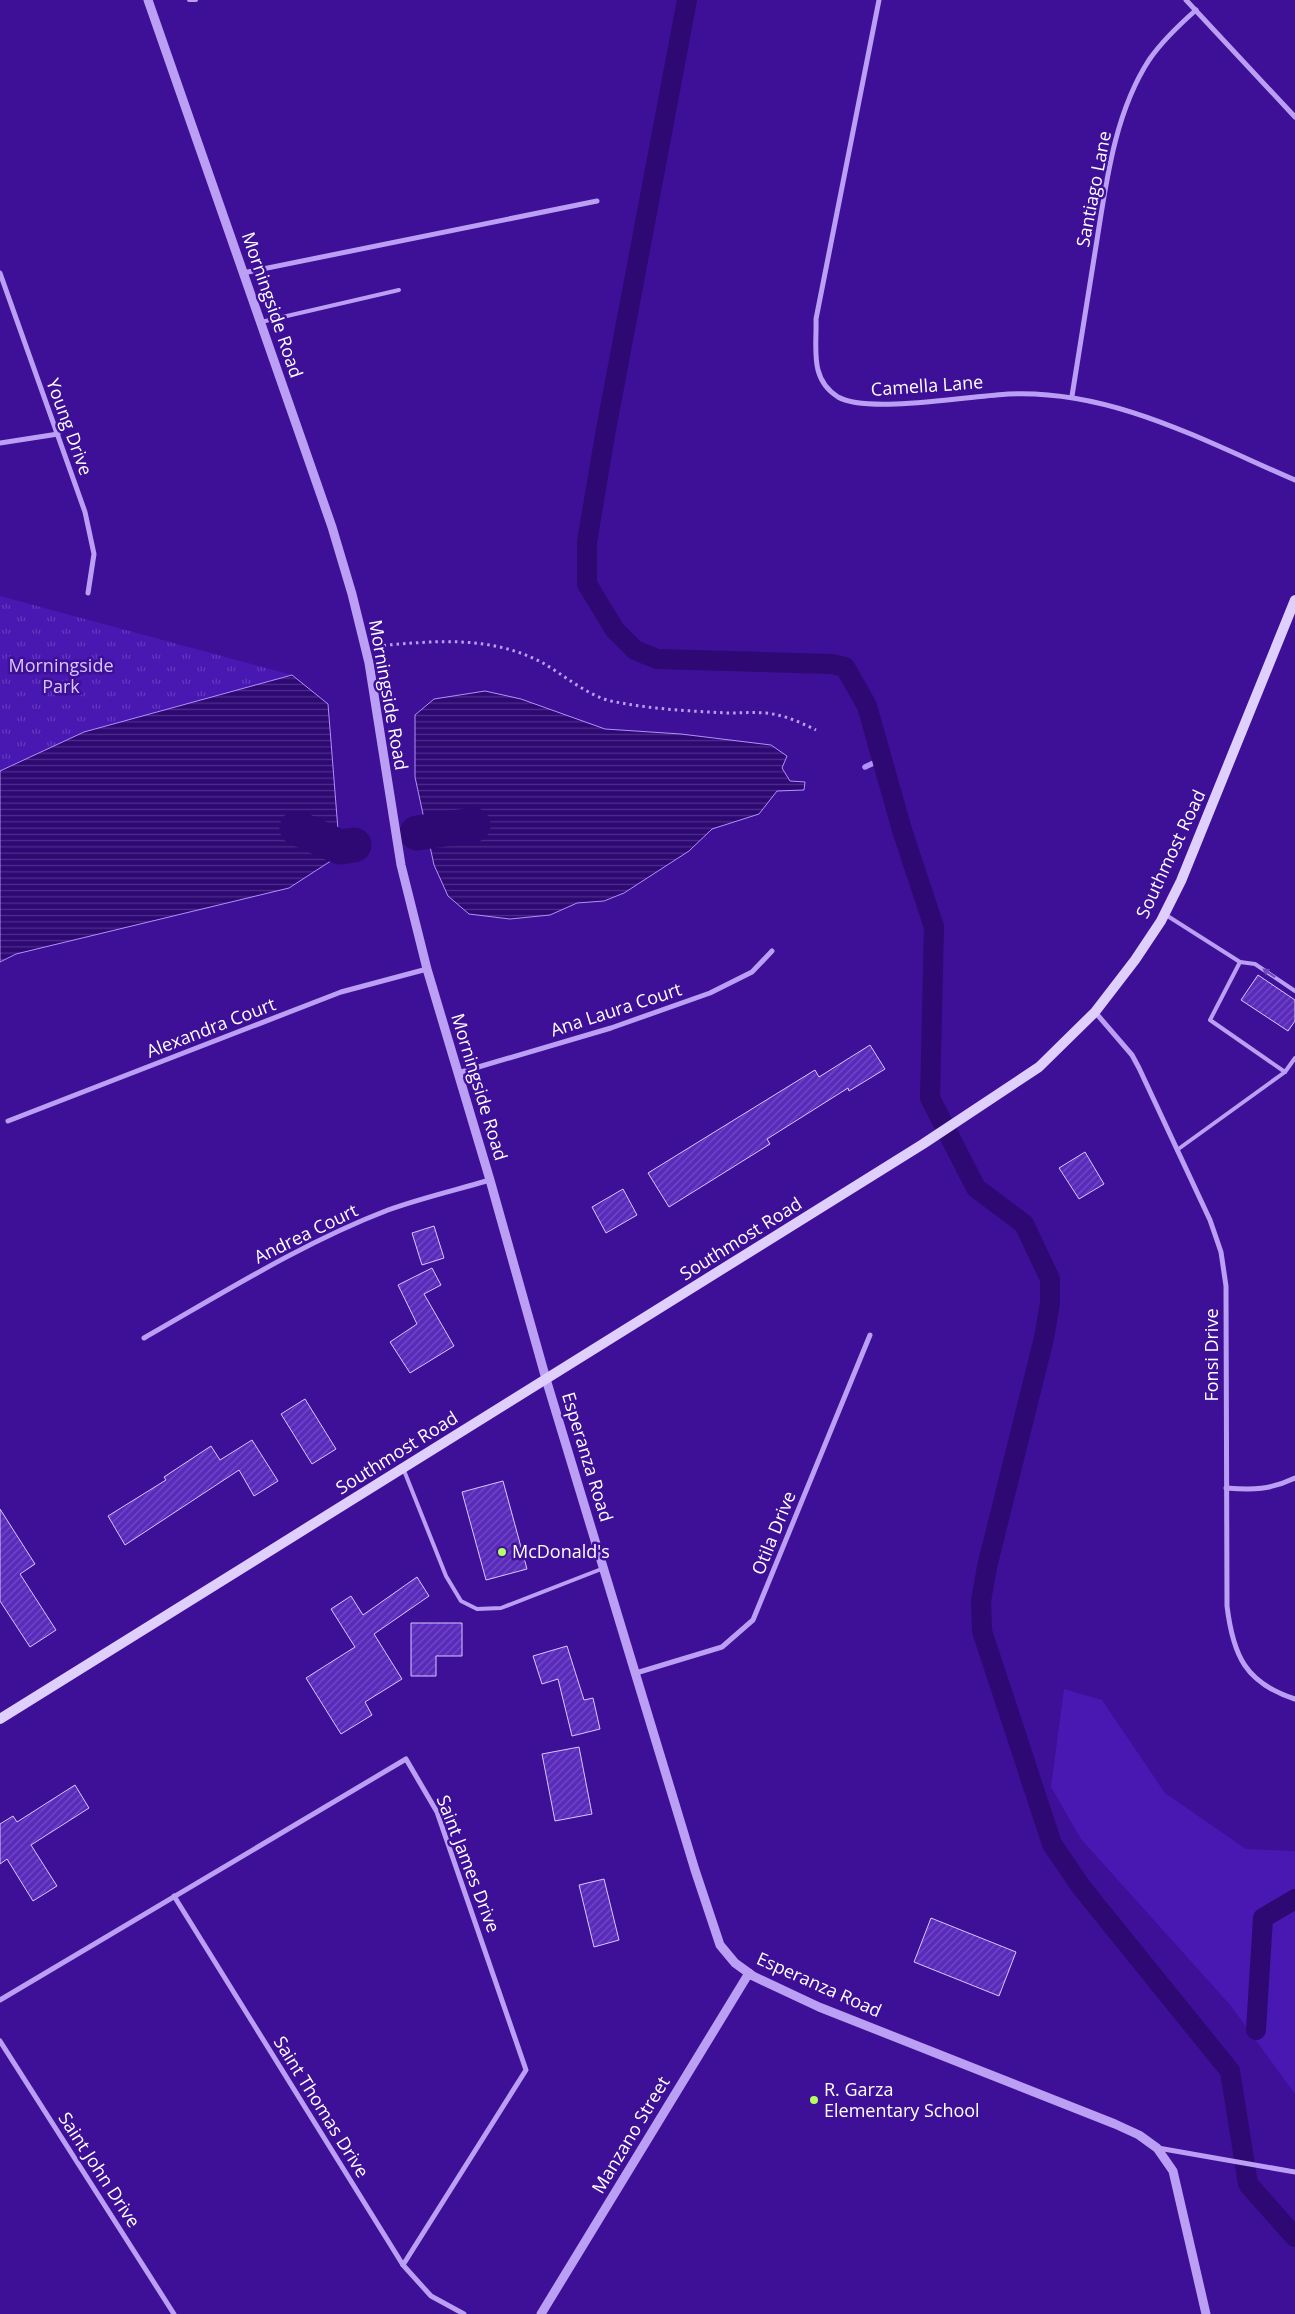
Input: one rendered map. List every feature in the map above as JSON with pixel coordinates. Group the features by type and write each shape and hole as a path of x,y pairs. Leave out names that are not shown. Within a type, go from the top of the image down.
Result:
{"main road":[{"name":"Southmost Road","path":"0,1719 924,1144 1039,1067 1095,1012 1135,960 1165,914 1198,840 1294,607"}],"street":[{"name":"Morningside Road","path":"148,0 332,528 352,594 376,699 384,767 401,865 427,969 490,1180 546,1379"},
{"name":"Camella Lane","path":"879,0 816,319 815,358 818,374 826,388 839,397 854,403 891,404 1032,393 1072,396 1105,403 1151,418 1295,480"},
{"path":"1186,0 1295,117"},
{"name":"Santiago Lane","path":"1072,396 1103,202 1124,113 1131,93 1149,60 1171,33 1196,10"},
{"path":"243,273 597,201"},
{"name":"Young Drive","path":"0,273 85,512 94,554 88,593"},
{"path":"0,443 58,434"},
{"name":"Ana Laura Court","path":"458,1073 611,1028 710,994 752,972 772,951"},
{"name":"Alexandra Court","path":"8,1120 340,992 427,969"},
{"name":"Fonsi Drive","path":"1095,1012 1132,1055 1210,1220 1221,1252 1226,1286 1227,1606 1230,1633 1239,1657 1254,1678 1274,1692 1295,1699"},
{"name":"Andrea Court","path":"144,1338 257,1273 334,1234 388,1210 490,1180"},
{"name":"Otila Drive","path":"636,1673 722,1647 754,1620 870,1335"},
{"name":"Esperanza Road","path":"546,1379 695,1870 720,1945 735,1963 749,1973 819,2006 1115,2124 1139,2135 1157,2148 1173,2171 1206,2314"},
{"path":"1226,1488 1260,1490 1279,1486 1295,1478"},
{"name":"Saint James Drive","path":"0,2000 406,1759 437,1812 526,2070 403,2265"},
{"name":"Saint Thomas Drive","path":"174,1896 403,2265 431,2296 464,2314"},
{"name":"Manzano Street","path":"541,2314 749,1973"},
{"name":"Saint John Drive","path":"0,2041 174,2314"},
{"path":"1157,2148 1295,2172"}],"lane":[{"path":"189,0 196,0"},
{"path":"260,322 399,290"},
{"path":"1165,914 1240,962 1255,964 1295,991"},
{"path":"1240,962 1210,1020 1284,1072"},
{"path":"1177,1150 1284,1072 1295,1058"},
{"path":"403,1468 446,1576 461,1601 477,1609 501,1608 604,1568"}],"path":[{"path":"365,647 442,641 471,641 490,644 511,649 541,662 608,700 652,708 767,713 791,718 816,730"}],"green space":[{"name":"Morningside Park","path":"0,596 292,675 84,732 0,771"},
{"path":"1064,1689 1102,1700 1165,1793 1246,1849 1295,1851 1295,2094 1231,2006 1081,1839 1051,1787"}],"shaded area":[{"path":"292,675 328,704 340,855 289,888 16,954 0,962 0,771 84,732"},
{"path":"485,691 521,699 605,729 681,734 771,745 787,756 782,768 790,781 805,782 804,790 777,791 759,814 712,829 689,851 624,893 604,901 577,903 550,915 510,919 469,914 448,896 434,865 415,777 415,715 434,699"}],"building":[{"path":"1258,975 1295,1000 1295,1021 1288,1031 1241,1000"},
{"path":"870,1045 885,1069 849,1091 848,1088 767,1139 770,1144 669,1207 648,1173 815,1070 819,1077"},
{"path":"1085,1152 1104,1184 1079,1199 1059,1168"},
{"path":"623,1189 637,1215 606,1233 592,1207"},
{"path":"434,1226 444,1258 422,1265 412,1233"},
{"path":"432,1268 441,1285 424,1294 454,1346 410,1373 390,1342 417,1324 398,1285"},
{"path":"305,1399 336,1449 312,1464 281,1414"},
{"path":"252,1440 278,1481 254,1496 239,1470 125,1545 108,1516 166,1480 164,1477 211,1446 220,1460"},
{"path":"503,1481 527,1569 486,1580 462,1492"},
{"path":"0,1509 35,1564 20,1574 56,1630 30,1647 0,1601"},
{"path":"417,1577 429,1596 374,1634 402,1679 365,1702 372,1715 341,1734 306,1678 355,1647 331,1609 351,1596 363,1615"},
{"path":"411,1623 462,1623 462,1656 436,1656 436,1676 411,1676"},
{"path":"567,1646 584,1700 593,1698 600,1729 572,1736 558,1679 542,1684 533,1656"},
{"path":"579,1747 592,1814 555,1821 542,1754"},
{"path":"75,1785 89,1808 31,1845 57,1886 33,1901 7,1859 0,1864 0,1824 13,1816 17,1822"},
{"path":"604,1879 619,1940 594,1947 579,1885"},
{"path":"931,1918 1016,1952 999,1996 914,1962"}],"waterway":[{"path":"687,0 605,435 587,542 587,584 615,630 635,650 657,659 832,664 845,667 867,706 902,830 934,927 930,1098 976,1188 1024,1224 1050,1279 1050,1303 1044,1338 987,1567 981,1601 982,1631 1052,1844 1082,1888 1230,2071 1248,2184 1295,2237"},
{"path":"865,767 882,759"},
{"path":"417,833 473,825"},
{"path":"297,828 340,847 354,845"},
{"path":"1256,2030 1263,1918 1295,1899"}],"place":[{"name":"McDonald's","path":"502,1552"},
{"name":"R. Garza Elementary School","path":"814,2100"}]}
